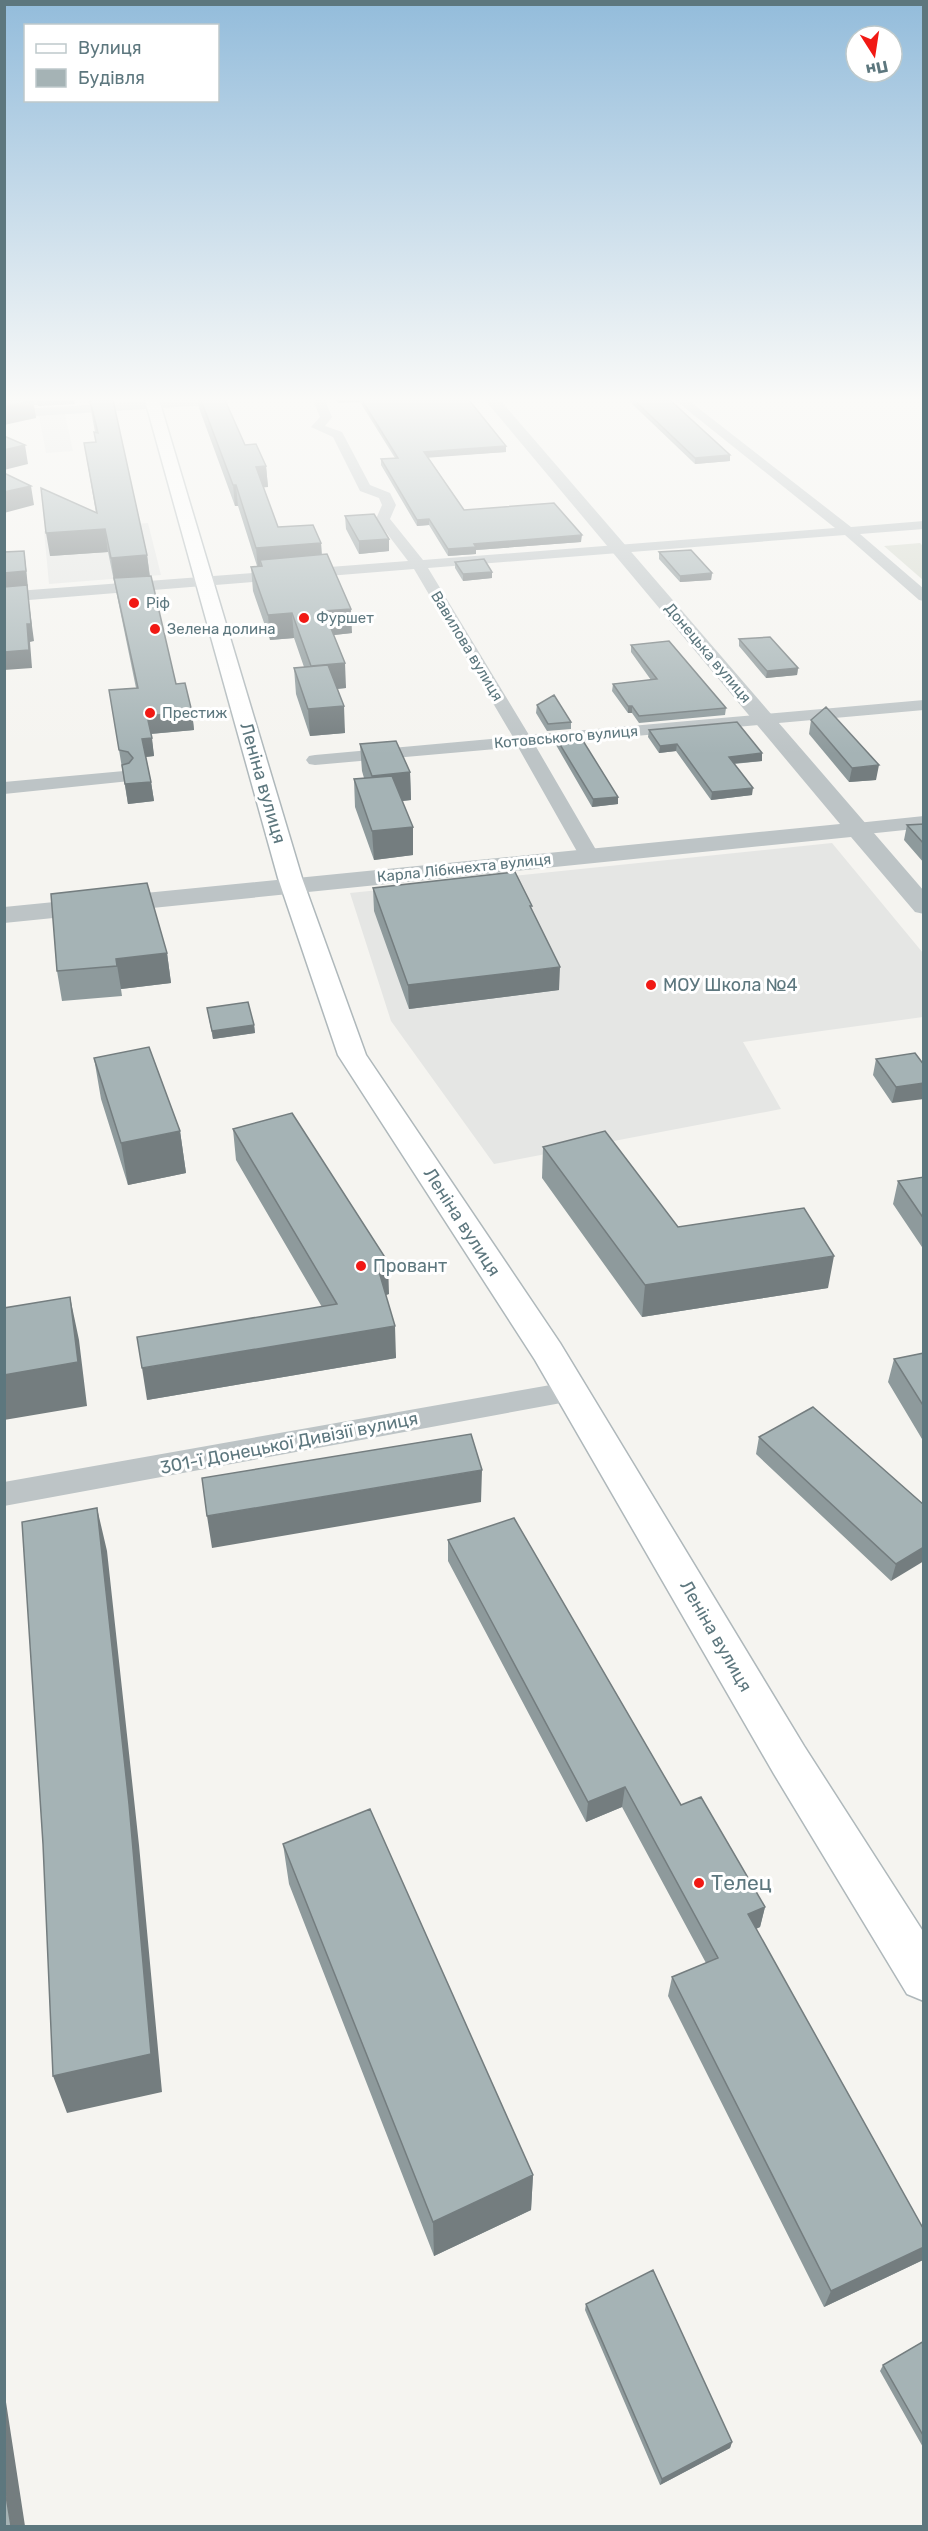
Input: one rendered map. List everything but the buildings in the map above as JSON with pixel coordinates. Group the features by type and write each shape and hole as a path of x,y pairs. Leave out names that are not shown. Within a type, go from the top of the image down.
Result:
{"main road":[{"name":"Леніна вулиця","path":"187,518 292,885 352,1055 573,1392 789,1760 924,1977"}],"street":[{"name":"Вавилова вулиця","path":"383,518 419,565 589,855"},
{"name":"Донецька вулиця","path":"593,518 924,907"},
{"path":"832,518 924,597"},
{"path":"4,597 924,525"},
{"name":"Котовського вулиця","path":"315,760 924,705"},
{"path":"4,788 124,777"},
{"name":"Карла Лібкнехта вулиця","path":"4,915 924,822"},
{"name":"301-ї Донецької Дивізії вулиця","path":"4,1494 573,1392"}],"shaded area":[{"path":"148,523 161,575 49,584 44,531"},
{"path":"920,543 923,546 923,580 884,546"},
{"name":"МОУ Школа №4","path":"832,843 923,953 923,1017 743,1042 781,1109 494,1164 391,1021 350,893"}],"place":[{"name":"Ріф","path":"134,603"},
{"name":"Фуршет","path":"304,618"},
{"name":"Зелена долина","path":"155,629"},
{"name":"Престиж","path":"150,713"},
{"name":"МОУ Школа №4","path":"651,985"},
{"name":"Провант","path":"361,1266"},
{"name":"Телец","path":"699,1883"}]}
